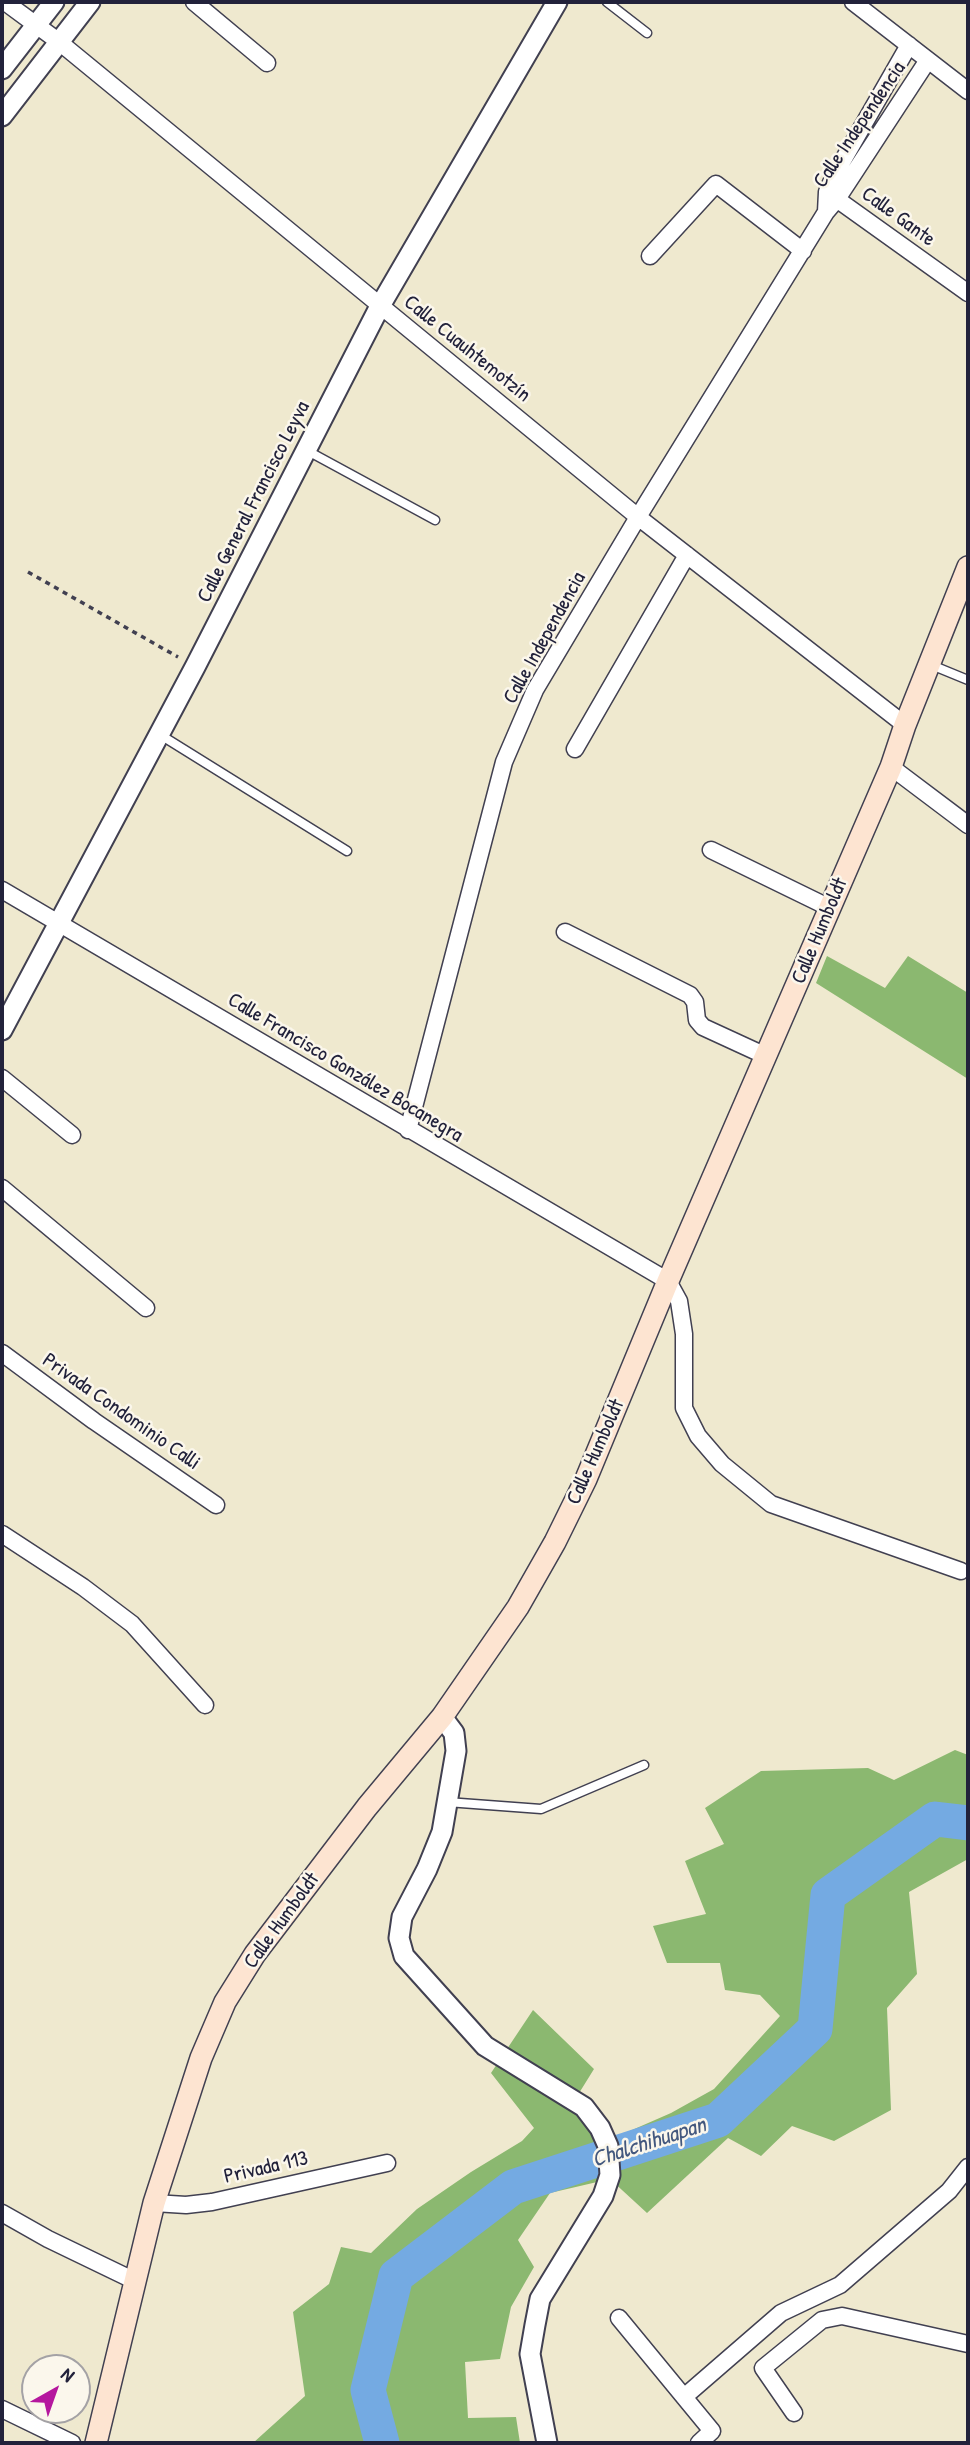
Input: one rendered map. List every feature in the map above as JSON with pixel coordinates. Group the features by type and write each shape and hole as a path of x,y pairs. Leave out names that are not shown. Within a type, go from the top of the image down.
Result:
{"main road":[{"name":"Calle Humboldt","path":"96,2443 154,2203 201,2058 225,2002 262,1944 367,1807 442,1717 518,1607 555,1542 586,1479 668,1281 891,767 968,567"}],"street":[{"name":"Calle Cuauhtemotzín","path":"5,2 58,41 638,517 905,725"},
{"path":"2,69 54,2"},
{"path":"2,116 90,2"},
{"path":"194,2 267,63"},
{"name":"Calle General Francisco Leyva","path":"2,1030 195,667 380,306 557,2"},
{"path":"853,2 968,91"},
{"name":"Calle Independencia","path":"408,1130 503,762 535,690 638,517 803,251 909,46"},
{"name":"Calle Independencia","path":"832,196 928,60"},
{"path":"650,256 716,184 803,251"},
{"name":"Calle Gante","path":"832,196 968,293"},
{"path":"575,749 687,555"},
{"path":"891,767 968,825"},
{"path":"711,850 830,908"},
{"name":"Calle Francisco González Bocanegra","path":"2,890 668,1281"},
{"path":"565,932 690,995 695,1003 697,1020 703,1027 766,1056"},
{"path":"2,1078 72,1135"},
{"path":"2,1188 146,1308"},
{"path":"668,1281 679,1301 684,1334 684,1408 698,1436 722,1464 771,1504 961,1571"},
{"name":"Privada Condominio Calli","path":"2,1353 94,1421 216,1505"},
{"path":"2,1534 83,1587 132,1624 205,1705"},
{"path":"442,1717 454,1733 456,1751 442,1832 427,1869 402,1917 399,1938 404,1956 485,2046 584,2107 600,2128 608,2146 610,2175 603,2196 540,2299 530,2354 547,2443"},
{"name":"Privada 113","path":"154,2203 186,2205 212,2202 387,2163"},
{"path":"684,2396 781,2313 840,2285 949,2191 968,2168"},
{"path":"2,2213 135,2281"},
{"path":"794,2413 763,2368 822,2320 842,2316 968,2344"},
{"path":"619,2318 712,2431 699,2443"},
{"path":"2,2409 72,2443"}],"lane":[{"path":"607,2 647,33"},
{"path":"306,450 435,520"},
{"path":"929,664 968,680"},
{"path":"159,734 347,851"},
{"path":"447,1802 541,1809 643,1765"}],"path":[{"path":"28,572 195,667"}],"green space":[{"path":"827,956 885,988 908,956 968,993 968,1079 816,983"},
{"path":"955,1750 968,1755 968,1859 909,1892 917,1974 887,2008 891,2110 834,2141 792,2126 761,2156 728,2138 647,2213 610,2179 550,2193 518,2240 534,2267 511,2307 500,2359 465,2362 468,2418 516,2417 520,2443 253,2443 305,2396 293,2312 329,2284 341,2247 371,2253 417,2209 522,2141 534,2128 491,2073 533,2010 594,2069 576,2098 616,2137 671,2113 714,2089 780,2016 760,1995 725,1990 720,1963 667,1963 653,1926 706,1914 685,1861 724,1844 705,1808 761,1771 868,1768 894,1780"}],"waterway":[{"name":"Chalchihuapan","path":"382,2443 368,2390 396,2276 513,2187 718,2120 815,2029 828,1895 935,1819 968,1823"}]}
